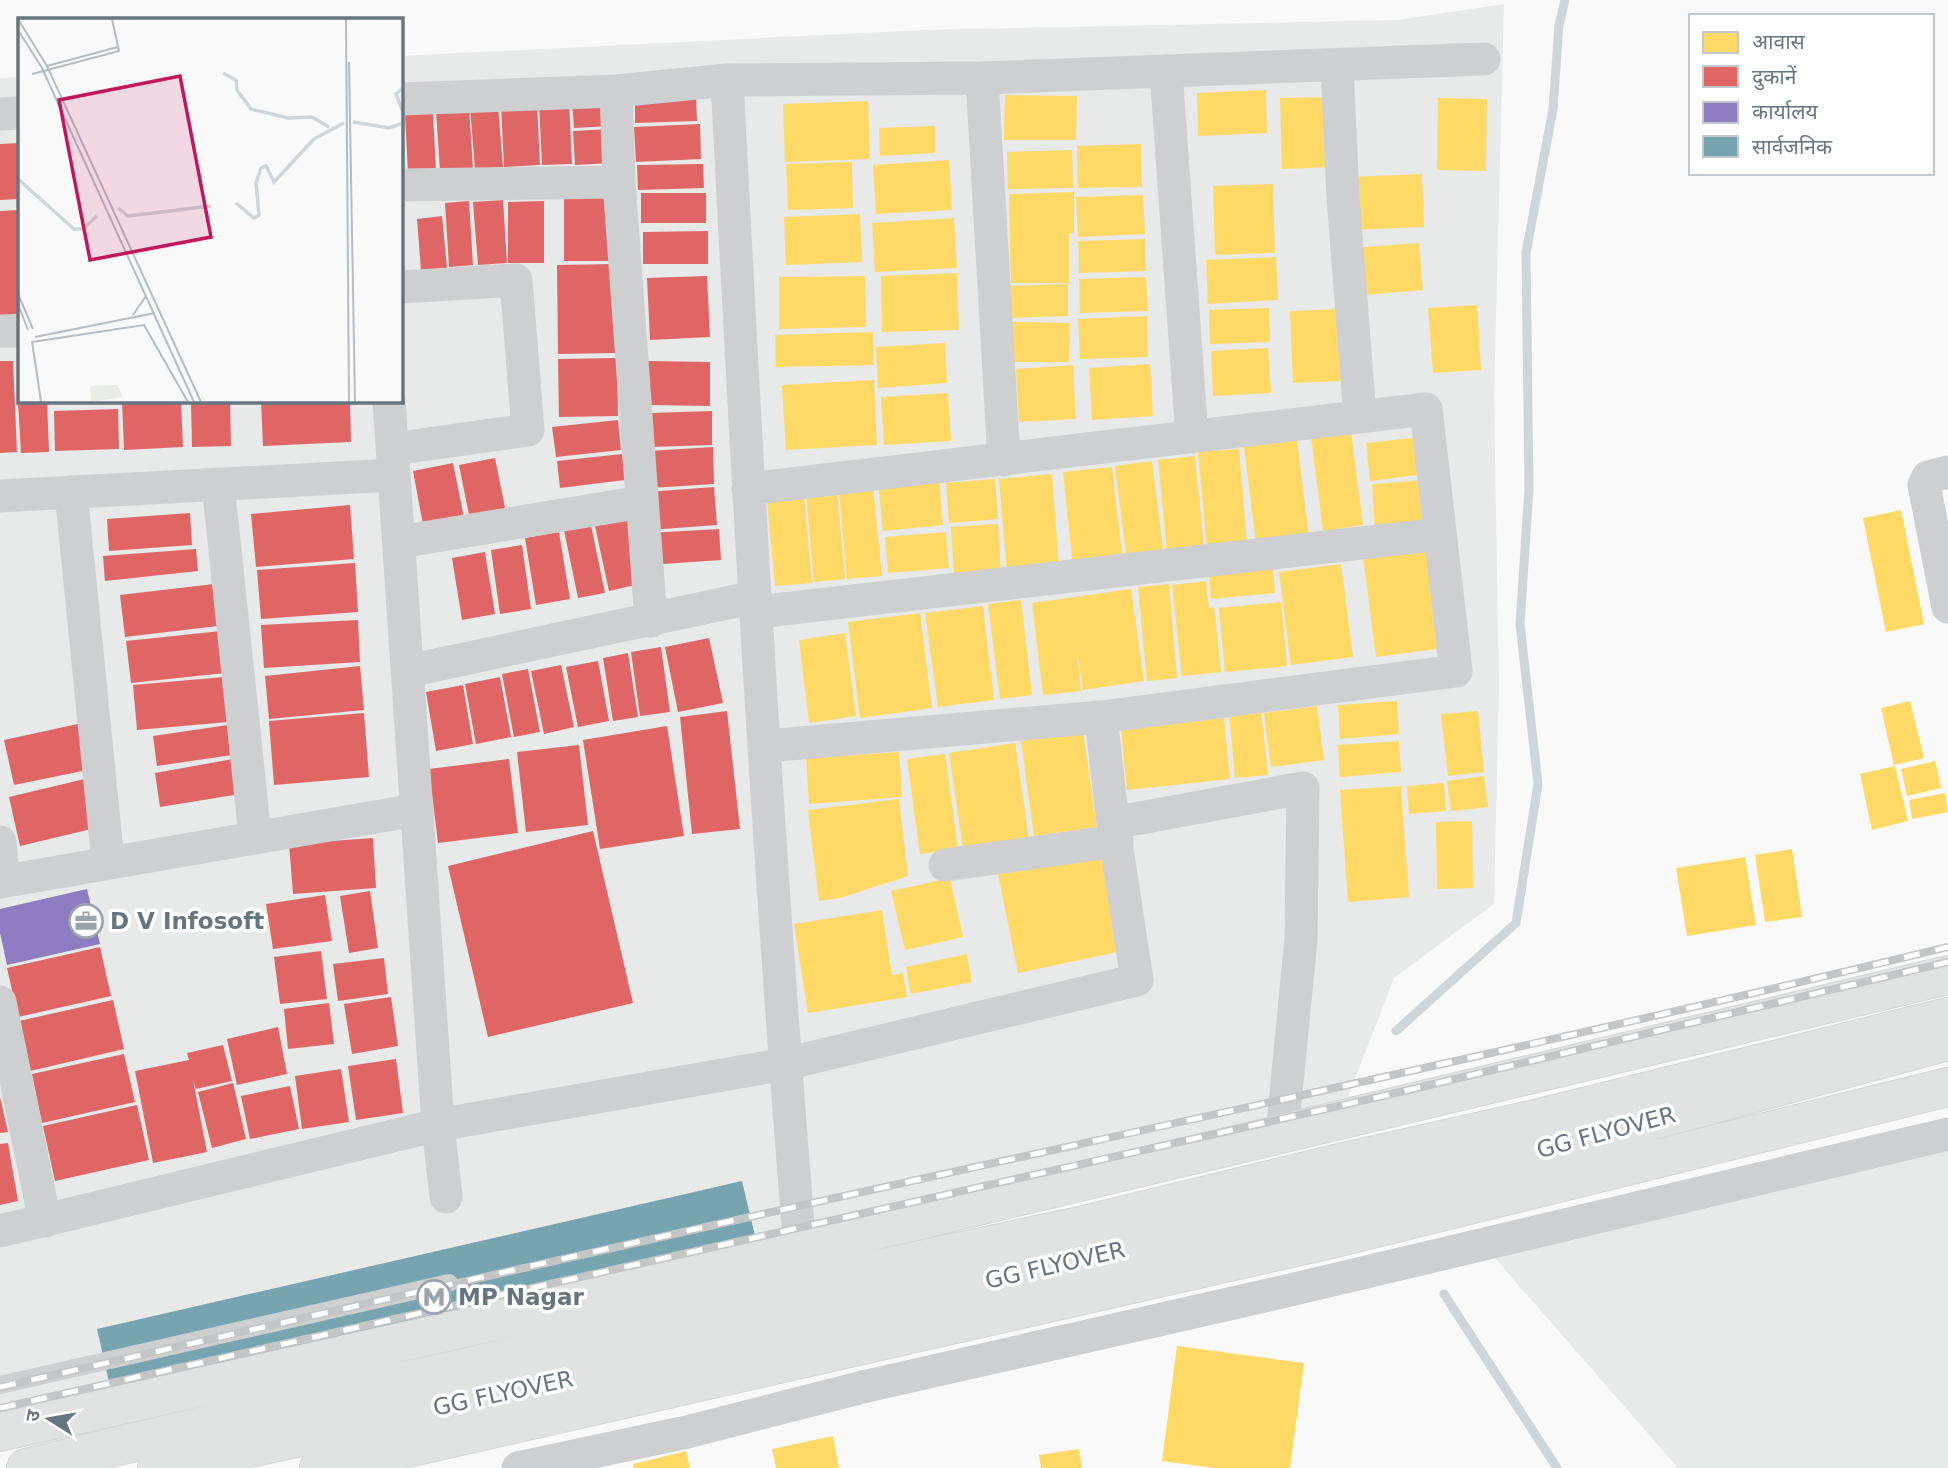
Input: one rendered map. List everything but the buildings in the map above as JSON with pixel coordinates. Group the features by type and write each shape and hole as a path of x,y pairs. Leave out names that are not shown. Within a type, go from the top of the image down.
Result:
{"main road":[{"path":"0,1432 478,1325 1948,975"},
{"path":"26,1468 281,1407 460,1370 803,1285 1084,1225 1552,1115 1948,1017"},
{"name":"GG FLYOVER","path":"156,1468 617,1369 929,1293 1508,1159 1948,1041"},
{"name":"GG FLYOVER","path":"319,1468 1345,1236 1948,1087"}],"street":[{"path":"402,99 616,92 727,80 982,78 1484,59"},
{"path":"1337,65 1343,197 1360,417"},
{"path":"1166,71 1192,437"},
{"path":"982,78 1004,460"},
{"path":"727,80 748,489 785,1064 800,1249"},
{"path":"616,92 650,621"},
{"path":"0,114 18,113"},
{"path":"402,184 620,181"},
{"path":"0,496 218,484 393,462 528,430 516,281 402,287"},
{"path":"0,331 18,331"},
{"path":"389,402 438,1125 446,1197"},
{"path":"748,489 1426,409 1456,671 1101,717 765,746"},
{"path":"1948,472 1928,477 1924,485 1948,607"},
{"path":"218,484 255,836"},
{"path":"71,492 108,862"},
{"path":"399,542 642,502"},
{"path":"408,671 650,621 756,604 1440,534"},
{"path":"0,1231 438,1125 785,1064 1137,979 1101,717"},
{"path":"945,865 1115,832 1303,788 1301,939 1282,1134"},
{"path":"0,842 2,881 416,810"},
{"path":"0,1002 45,1221"},
{"path":"518,1468 687,1432 867,1386 1296,1289 1948,1134"}],"lane":[{"path":"0,1385 449,1283"}],"shaded area":[{"path":"1504,4 1494,397 1499,685 1494,904 1394,978 1348,1097 0,1420 0,78 18,77 18,402 402,402 402,56 924,30 1397,20"},
{"path":"1948,1119 1948,1468 1678,1468 1474,1234"}],"waterway":[{"path":"1396,1031 1516,923 1538,784 1520,624 1529,489 1526,253 1553,109 1559,25 1565,0"},
{"path":"1444,1294 1557,1468"}],"railway":[{"path":"0,1387 668,1235 1504,1050 1948,947"},
{"path":"0,1408 1383,1096 1948,962"}],"place":[{"name":"D V Infosoft","path":"86,921"},
{"name":"MP Nagar","path":"434,1297"}]}
